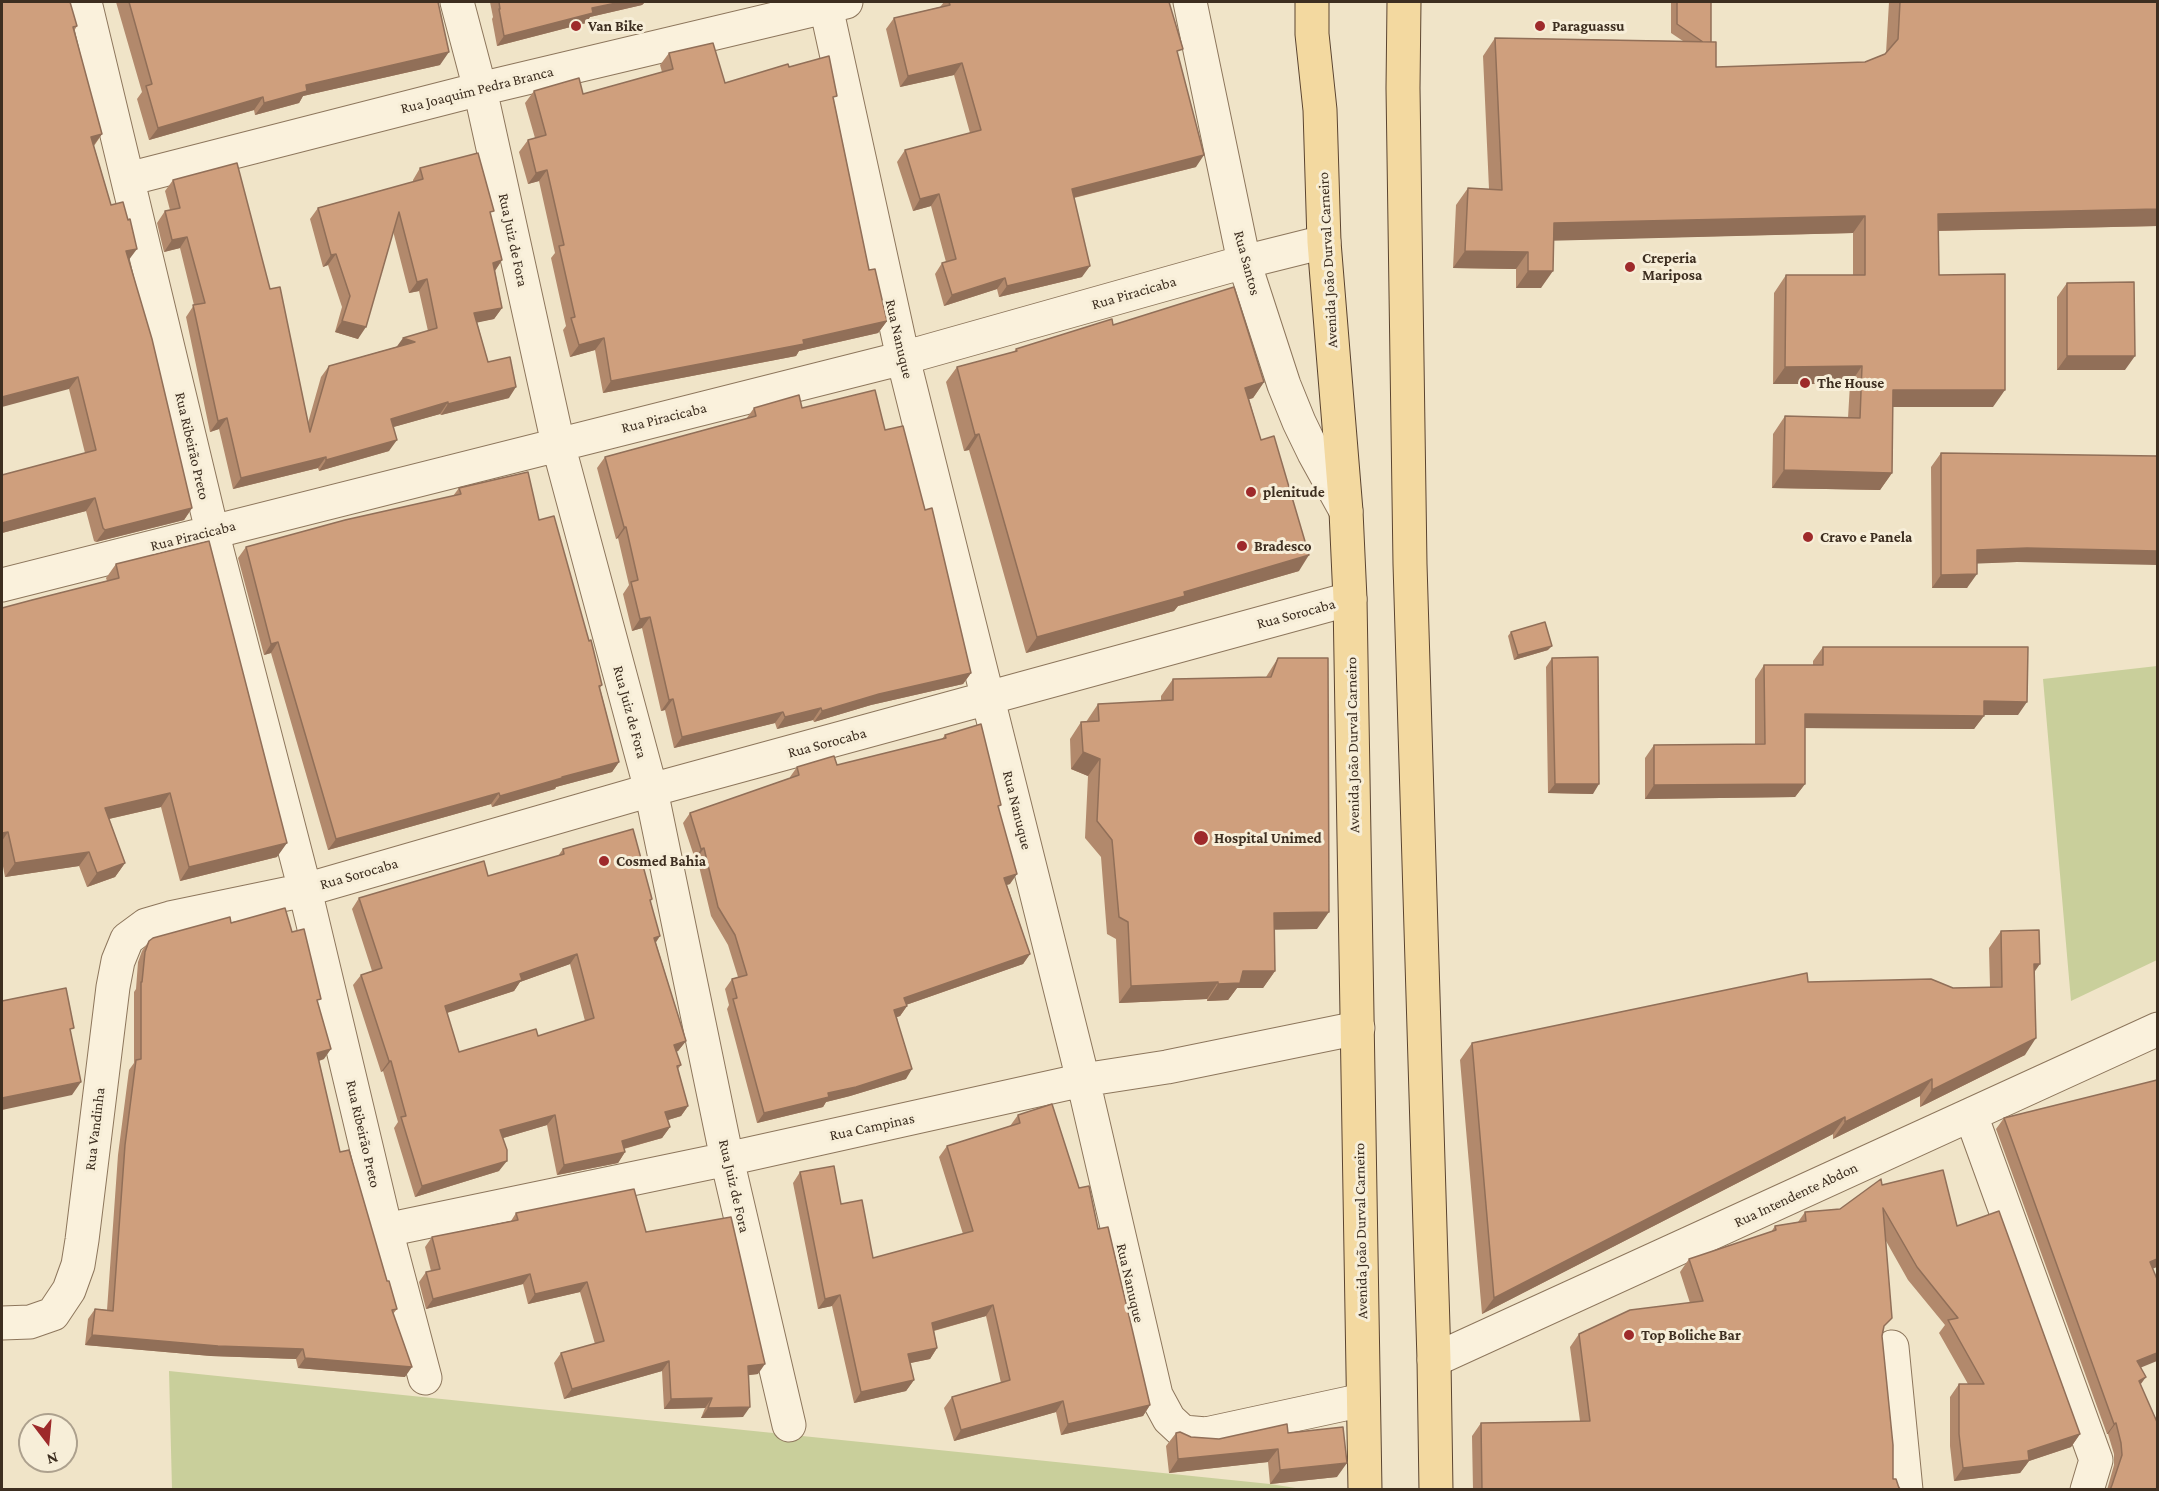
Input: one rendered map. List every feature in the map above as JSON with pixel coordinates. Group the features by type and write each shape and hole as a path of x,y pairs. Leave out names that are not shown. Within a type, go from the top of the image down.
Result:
{"main road":[{"name":"Avenida João Durval Carneiro","path":"1312,2 1312,34 1320,110 1324,242 1346,511 1350,599 1365,1490"},
{"path":"1404,2 1403,88 1410,564 1436,1490"}],"street":[{"name":"Rua Ribeirão Preto","path":"85,2 212,531 305,890 386,1230 425,1378"},
{"name":"Rua Juiz de Fora","path":"457,2 480,89 558,444 651,790 727,1159 789,1425"},
{"name":"Rua Santos","path":"1190,2 1244,262 1284,386 1314,453 1346,511"},
{"name":"Rua Joaquim Pedra Branca","path":"128,179 480,89 833,3"},
{"name":"Rua Nanuque","path":"833,3 903,358 1083,1080 1156,1395 1169,1419 1184,1432 1206,1434 1363,1400"},
{"name":"Rua Piracicaba","path":"2,585 903,358 1244,262 1324,242"},
{"name":"Rua Sorocaba","path":"305,890 651,790 1350,599"},
{"name":"Rua Vandinha","path":"2,1323 30,1322 53,1314 69,1290 78,1265 112,987 118,961 127,939 146,925 170,918 305,890"},
{"name":"Rua Campinas","path":"386,1230 727,1159 1083,1080 1167,1067 1358,1028"},
{"name":"Rua Intendente Abdon","path":"1434,1360 2157,1029"},
{"path":"1971,1115 2096,1460 2087,1490"},
{"path":"1892,1347 1906,1490"}],"green space":[{"path":"2157,666 2157,960 2071,1001 2043,679"},
{"path":"169,1371 1270,1484 1302,1489 172,1489"}],"building":[{"path":"2,2 70,2 77,26 73,27 102,134 91,137 111,205 123,202 128,220 130,219 137,249 126,251 152,339 192,508 105,530 95,498 2,523 2,475 96,450 78,377 2,397"},
{"path":"129,2 438,2 449,52 306,85 307,91 264,103 263,97 158,128 146,86 152,84"},
{"path":"499,2 621,2 592,8 593,13 504,36"},
{"path":"949,2 1169,2 1183,49 1177,51 1204,155 1072,189 1090,266 1007,286 1005,278 952,295 942,263 956,259 939,194 920,199 905,150 981,130 962,63 908,76 894,18 950,5"},
{"path":"1677,2 1711,2 1711,42 1703,42 1677,24"},
{"path":"1900,2 2157,2 2157,209 1938,214 1939,275 2005,274 2005,390 1893,390 1892,473 1784,470 1785,416 1860,418 1862,366 1785,367 1786,275 1865,275 1865,216 1554,223 1553,271 1528,271 1528,252 1465,251 1468,188 1502,190 1495,38 1716,42 1716,67 1865,62 1885,54 1898,39"},
{"path":"713,43 725,83 788,64 789,67 829,56 837,96 833,97 869,270 875,269 887,321 803,340 804,344 611,381 604,338 579,345 571,318 575,317 559,246 564,245 547,170 536,173 528,140 546,135 534,91 579,78 583,94 673,69 669,53"},
{"path":"478,153 494,211 490,212 502,260 493,263 502,308 474,313 488,362 510,357 516,387 448,404 448,402 391,419 397,440 326,460 326,457 241,478 227,418 218,421 193,305 205,303 187,237 172,240 165,211 180,208 173,180 237,163 270,289 280,287 310,432 329,366 415,342 403,338 437,328 427,279 417,282 399,212 366,327 342,321 350,296 336,254 331,255 318,208 423,179 420,168"},
{"path":"2134,282 2135,356 2067,356 2067,283"},
{"path":"1234,287 1264,382 1245,388 1261,440 1274,436 1309,555 1184,592 1185,596 1037,637 979,434 975,435 957,367 1017,351 1016,349 1112,319 1113,325"},
{"path":"875,390 885,430 903,426 925,510 932,508 971,673 879,694 822,711 821,708 785,717 783,712 682,737 673,699 669,700 650,617 640,619 631,582 638,580 626,527 624,527 605,457 756,416 754,408 799,395 802,408"},
{"path":"1941,453 2157,456 2157,551 2027,548 1977,550 1977,574 1941,575"},
{"path":"528,472 539,520 554,516 589,641 591,640 602,685 599,686 619,762 336,839 278,642 271,644 246,547 345,520 461,494 459,488"},
{"path":"209,541 287,843 189,867 170,793 105,808 125,863 97,873 89,852 15,863 8,832 2,833 2,608 119,578 116,564"},
{"path":"1545,622 1552,646 1518,655 1511,632"},
{"path":"1823,647 2028,647 2027,702 1984,701 1984,716 1805,714 1805,784 1654,785 1654,745 1765,744 1764,665 1823,665"},
{"path":"1598,657 1599,784 1555,784 1552,658"},
{"name":"Hospital Unimed","path":"1278,658 1328,658 1329,912 1274,913 1275,971 1243,971 1240,983 1131,986 1128,922 1119,917 1112,840 1097,821 1100,759 1083,752 1081,722 1099,721 1098,704 1173,700 1173,679 1271,677"},
{"path":"981,724 1001,805 998,806 1017,874 1004,878 1030,954 904,998 907,1006 894,1010 912,1069 856,1087 828,1093 829,1097 764,1113 733,999 737,998 732,979 747,975 735,935 718,907 704,848 701,849 690,813 799,775 797,767 834,756 837,765 946,738 945,735"},
{"path":"633,829 660,936 654,938 686,1041 674,1045 681,1065 677,1066 688,1106 665,1112 670,1127 622,1141 625,1152 564,1165 555,1115 500,1130 507,1150 507,1161 422,1186 401,1117 406,1116 391,1061 389,1061 361,975 382,968 359,898 484,861 488,876 564,854 563,849","holes":["577,954 594,1018 538,1036 536,1029 459,1052 445,1006 522,980 520,974"]},
{"path":"285,908 292,932 304,929 321,999 317,1000 331,1049 317,1053 340,1152 349,1150 397,1309 392,1310 412,1367 305,1358 303,1349 218,1346 92,1335 95,1309 113,1311 125,1145 136,1060 141,1059 141,982 145,952 149,941 230,917 231,923"},
{"path":"2039,930 2040,964 2034,964 2036,1038 1932,1090 1932,1079 1845,1122 1845,1117 1494,1298 1472,1043 1807,973 1808,982 1931,979 1953,988 2002,987 2001,931"},
{"path":"66,988 74,1028 70,1029 81,1082 2,1098 2,1001"},
{"path":"2157,1080 2157,1259 2150,1262 2157,1279 2157,1353 2137,1361 2146,1377 2139,1381 2157,1422 2157,1490 2110,1490 2122,1455 2116,1423 2114,1424 2004,1118"},
{"path":"1052,1104 1079,1188 1089,1186 1098,1229 1108,1227 1150,1405 1068,1424 1063,1401 961,1430 952,1397 1010,1380 993,1305 932,1323 937,1348 908,1354 914,1380 861,1392 840,1295 825,1299 800,1172 834,1166 841,1204 862,1200 873,1258 973,1231 947,1146 1020,1123 1018,1115"},
{"path":"1943,1170 1957,1226 1999,1211 2080,1434 2028,1451 2029,1460 1963,1468 1959,1434 1959,1384 1984,1384 1948,1320 1958,1318 1917,1267 1883,1208 1892,1318 1884,1326 1882,1336 1893,1445 1893,1479 1896,1479 1902,1490 1482,1490 1481,1423 1590,1421 1579,1334 1630,1310 1703,1301 1689,1259 1776,1230 1775,1226 1806,1221 1805,1212 1840,1209 1881,1179 1882,1185"},
{"path":"634,1189 646,1232 731,1217 765,1364 748,1366 750,1407 708,1408 712,1398 671,1399 669,1361 572,1389 561,1353 604,1341 587,1282 535,1294 530,1274 433,1299 426,1272 440,1269 432,1237 518,1220 516,1213"},
{"path":"1287,1424 1288,1433 1343,1427 1347,1463 1280,1470 1278,1449 1178,1459 1176,1433 1180,1432 1191,1437 1219,1439"}],"place":[{"name":"Van Bike","path":"576,26"},
{"name":"Paraguassu","path":"1540,26"},
{"name":"Creperia Mariposa","path":"1630,267"},
{"name":"The House","path":"1805,383"},
{"name":"plenitude","path":"1251,492"},
{"name":"Cravo e Panela","path":"1808,537"},
{"name":"Bradesco","path":"1242,546"},
{"name":"Hospital Unimed","path":"1201,838"},
{"name":"Cosmed Bahia","path":"604,861"},
{"name":"Top Boliche Bar","path":"1629,1335"}]}
